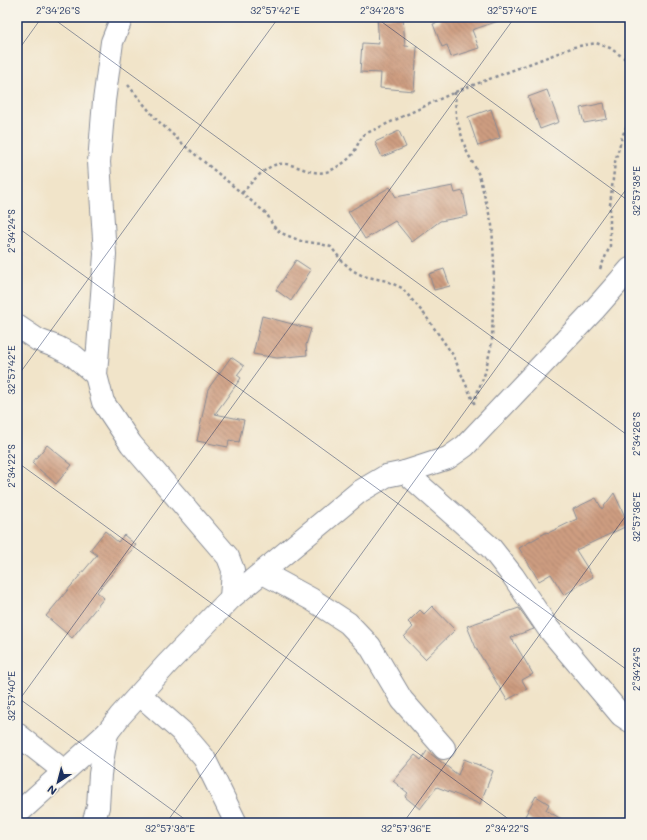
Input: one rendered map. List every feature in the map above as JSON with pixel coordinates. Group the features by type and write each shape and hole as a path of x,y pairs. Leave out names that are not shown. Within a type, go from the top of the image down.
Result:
{"street":[{"path":"122,17 112,42 99,162 105,254 96,375 104,402 131,444 228,557 233,570 231,598"},
{"path":"17,814 107,733 120,716 167,664 231,598 359,492 386,476 405,472 448,458 465,446 588,316 630,269"},
{"path":"17,326 38,340 57,347 74,356 96,375"},
{"path":"405,472 491,548 513,576 548,628 621,715 630,721"},
{"path":"262,573 311,599 348,623 370,646 402,700 444,748"},
{"path":"140,695 181,731 204,758 236,823"},
{"path":"93,823 98,807 100,774 107,733"},
{"path":"17,734 64,772"}],"path":[{"path":"242,193 262,173 273,166 283,164 294,165 306,171 317,173 333,170 352,155 358,142 365,134 455,92 574,47 596,43 610,48 630,62"},
{"path":"108,72 128,85 156,119 185,146 267,214 273,226 281,233 301,241 331,247 342,261 352,270 363,276 387,281 402,288 426,315 453,355 484,426"},
{"path":"455,92 456,118 466,150 479,175 492,225 494,263 492,342 485,373 474,401"},
{"path":"599,271 610,246 610,205 615,162 622,137 630,118"}],"building":[{"path":"377,17 403,17 405,46 417,47 414,91 380,88 381,73 360,72 362,43 379,44"},
{"path":"439,17 504,17 504,19 472,30 479,48 451,57 447,45 442,47 433,24 441,21"},
{"path":"547,90 559,122 540,129 528,97"},
{"path":"604,103 607,119 584,123 580,108"},
{"path":"491,109 500,138 478,146 468,117"},
{"path":"399,131 406,147 382,157 375,142"},
{"path":"453,186 455,193 463,191 468,216 440,221 412,242 395,221 365,239 348,212 390,187 396,197"},
{"path":"296,260 311,270 291,301 276,290"},
{"path":"444,269 450,286 434,290 429,274"},
{"path":"262,316 311,329 306,345 307,355 277,358 253,354"},
{"path":"231,357 244,366 237,375 241,378 215,414 244,420 239,442 229,440 228,447 197,441 208,389"},
{"path":"47,445 72,465 56,484 32,463"},
{"path":"614,493 629,525 576,550 593,577 564,595 551,574 539,581 519,548 547,532 548,533 577,519 573,509 596,498 602,509"},
{"path":"105,531 118,542 124,535 136,545 97,592 104,598 72,638 46,616 97,555 90,550"},
{"path":"432,606 455,630 425,659 404,637 413,627 408,622 420,610 424,614"},
{"path":"519,608 534,629 511,637 533,674 522,680 527,689 507,700 476,648 467,626"},
{"path":"427,751 458,775 464,759 493,771 480,804 437,787 420,809 405,797 408,793 393,781 415,755 421,760"},
{"path":"536,796 549,804 546,810 568,823 537,823 525,816"}]}
